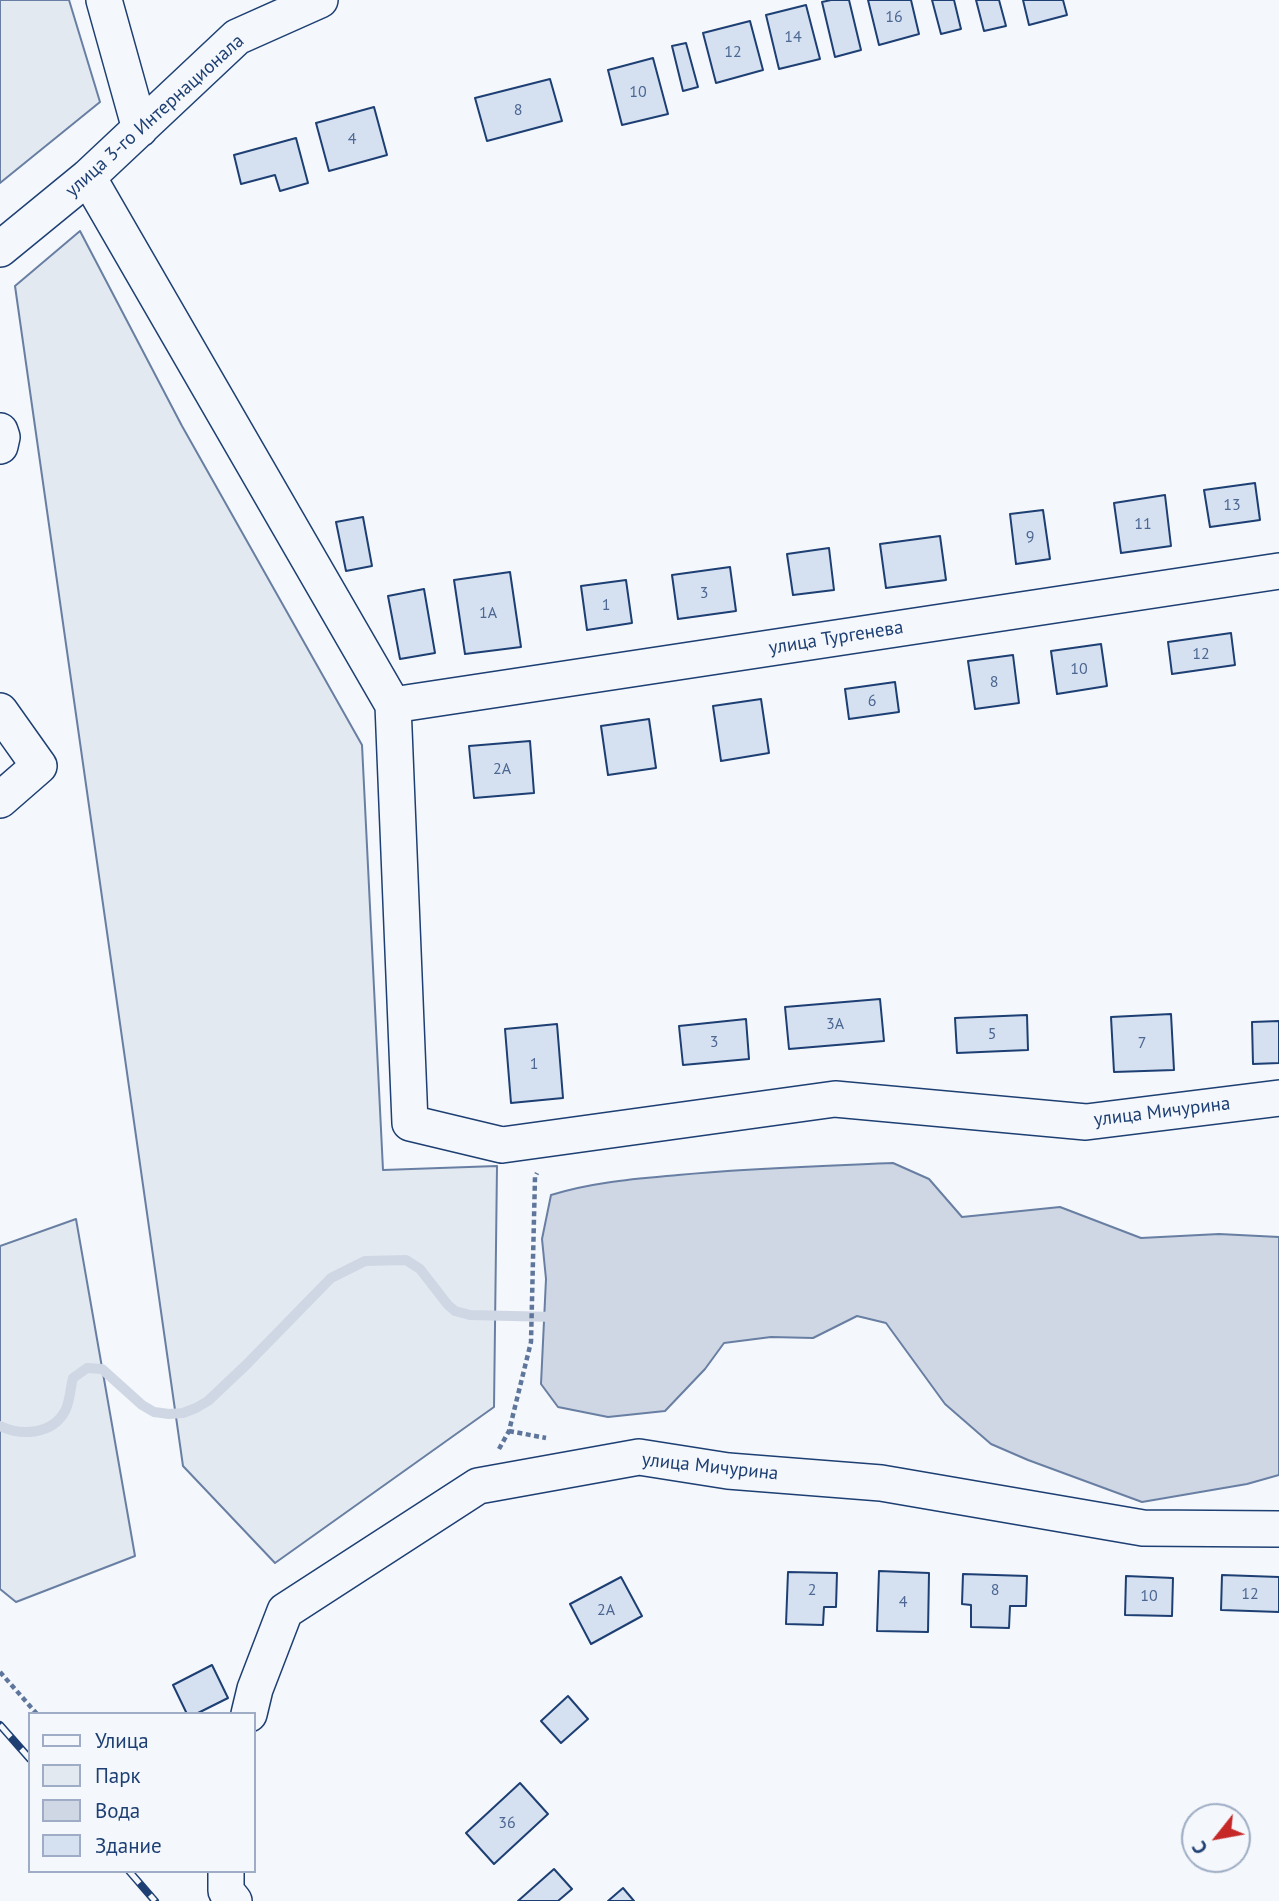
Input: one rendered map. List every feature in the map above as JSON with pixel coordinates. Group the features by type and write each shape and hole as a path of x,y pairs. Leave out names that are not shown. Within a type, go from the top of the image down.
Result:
{"street":[{"path":"104,0 140,128"},
{"name":"улица 3-го Интернационала","path":"0,249 88,177 237,37 320,0"},
{"path":"88,177 393,705"},
{"path":"0,431 0,446"},
{"name":"улица Тургенева","path":"393,705 1279,571"},
{"name":"улица Мичурина","path":"393,705 410,1123 502,1145 835,1099 1086,1122 1279,1098"},
{"path":"0,711 39,766 0,800"},
{"name":"улица Мичурина","path":"249,1712 254,1689 285,1611 478,1486 639,1457 729,1471 881,1483 1143,1528 1279,1529"}],"path":[{"path":"478,1486 509,1431 531,1342 535,1177 551,1139"},
{"path":"0,1672 35,1712"}],"green space":[{"path":"0,0 69,0 100,102 0,183"},
{"path":"80,231 182,426 362,745 383,1170 497,1166 494,1407 275,1563 183,1466 15,286"},
{"path":"76,1219 135,1556 16,1602 0,1589 0,1246"}],"water":[{"path":"893,1163 929,1179 962,1217 1060,1207 1141,1238 1219,1234 1279,1237 1279,1475 1247,1484 1142,1502 1028,1460 991,1444 945,1404 886,1323 857,1316 813,1338 771,1337 724,1343 705,1369 665,1411 608,1417 558,1407 541,1384 546,1279 542,1239 551,1195 598,1184 662,1176"}],"building":[{"path":"849,0 861,50 835,57 822,2"},
{"path":"868,0 911,0 919,34 879,45"},
{"path":"932,0 954,0 961,29 941,34"},
{"path":"976,0 999,0 1006,26 984,31"},
{"path":"1023,0 1063,0 1067,15 1029,25"},
{"path":"806,5 820,59 779,69 766,15"},
{"path":"750,21 763,70 716,83 703,33"},
{"path":"686,43 698,87 683,91 672,46"},
{"path":"653,58 668,114 622,125 608,70"},
{"path":"550,79 562,121 487,141 475,98"},
{"path":"374,107 387,155 329,171 316,123"},
{"path":"296,138 308,183 280,191 275,175 241,184 234,155"},
{"path":"1255,483 1260,520 1210,527 1204,490"},
{"path":"1165,495 1171,546 1121,553 1114,503"},
{"path":"1043,510 1050,559 1016,564 1010,514"},
{"path":"363,517 372,566 346,571 336,522"},
{"path":"940,536 946,580 886,588 880,544"},
{"path":"829,548 834,590 793,595 787,554"},
{"path":"730,567 736,611 678,619 672,575"},
{"path":"510,572 521,647 465,654 454,580"},
{"path":"626,580 632,623 587,630 581,586"},
{"path":"424,589 435,653 400,659 388,596"},
{"path":"1231,633 1235,665 1172,674 1168,642"},
{"path":"1101,644 1107,686 1057,694 1051,651"},
{"path":"1013,655 1019,703 975,709 968,661"},
{"path":"895,682 899,712 849,719 845,689"},
{"path":"761,699 769,753 721,761 713,706"},
{"path":"649,719 656,768 608,775 601,726"},
{"path":"530,741 534,793 474,798 469,746"},
{"path":"880,999 884,1041 789,1049 785,1007"},
{"path":"1171,1014 1174,1070 1114,1072 1111,1017"},
{"path":"1027,1015 1028,1050 957,1053 955,1018"},
{"path":"746,1019 749,1059 683,1065 679,1026"},
{"path":"1279,1021 1279,1063 1253,1064 1252,1022"},
{"path":"557,1024 563,1098 511,1103 505,1029"},
{"path":"879,1571 929,1573 928,1632 877,1631"},
{"path":"788,1572 837,1573 836,1607 824,1607 823,1625 786,1624"},
{"path":"963,1574 1027,1576 1026,1606 1010,1606 1009,1628 971,1627 971,1605 962,1604"},
{"path":"1222,1575 1279,1577 1279,1612 1221,1610"},
{"path":"1126,1576 1173,1578 1172,1616 1125,1615"},
{"path":"621,1577 642,1616 591,1644 570,1604"},
{"path":"212,1665 228,1698 200,1712 186,1712 173,1685"},
{"path":"568,1696 588,1719 561,1743 541,1721"},
{"path":"520,1783 548,1814 494,1864 466,1833"},
{"path":"554,1869 572,1889 558,1901 518,1901"},
{"path":"623,1888 634,1901 608,1901"}],"waterway":[{"path":"0,1426 26,1432 52,1425 67,1407 73,1378 87,1368 102,1369 142,1405 154,1412 183,1413 196,1408 208,1401 246,1365 331,1278 365,1261 406,1260 420,1269 455,1311 470,1315 555,1317"}],"railway":[{"path":"0,1725 28,1757"},
{"path":"131,1873 155,1901"}]}
